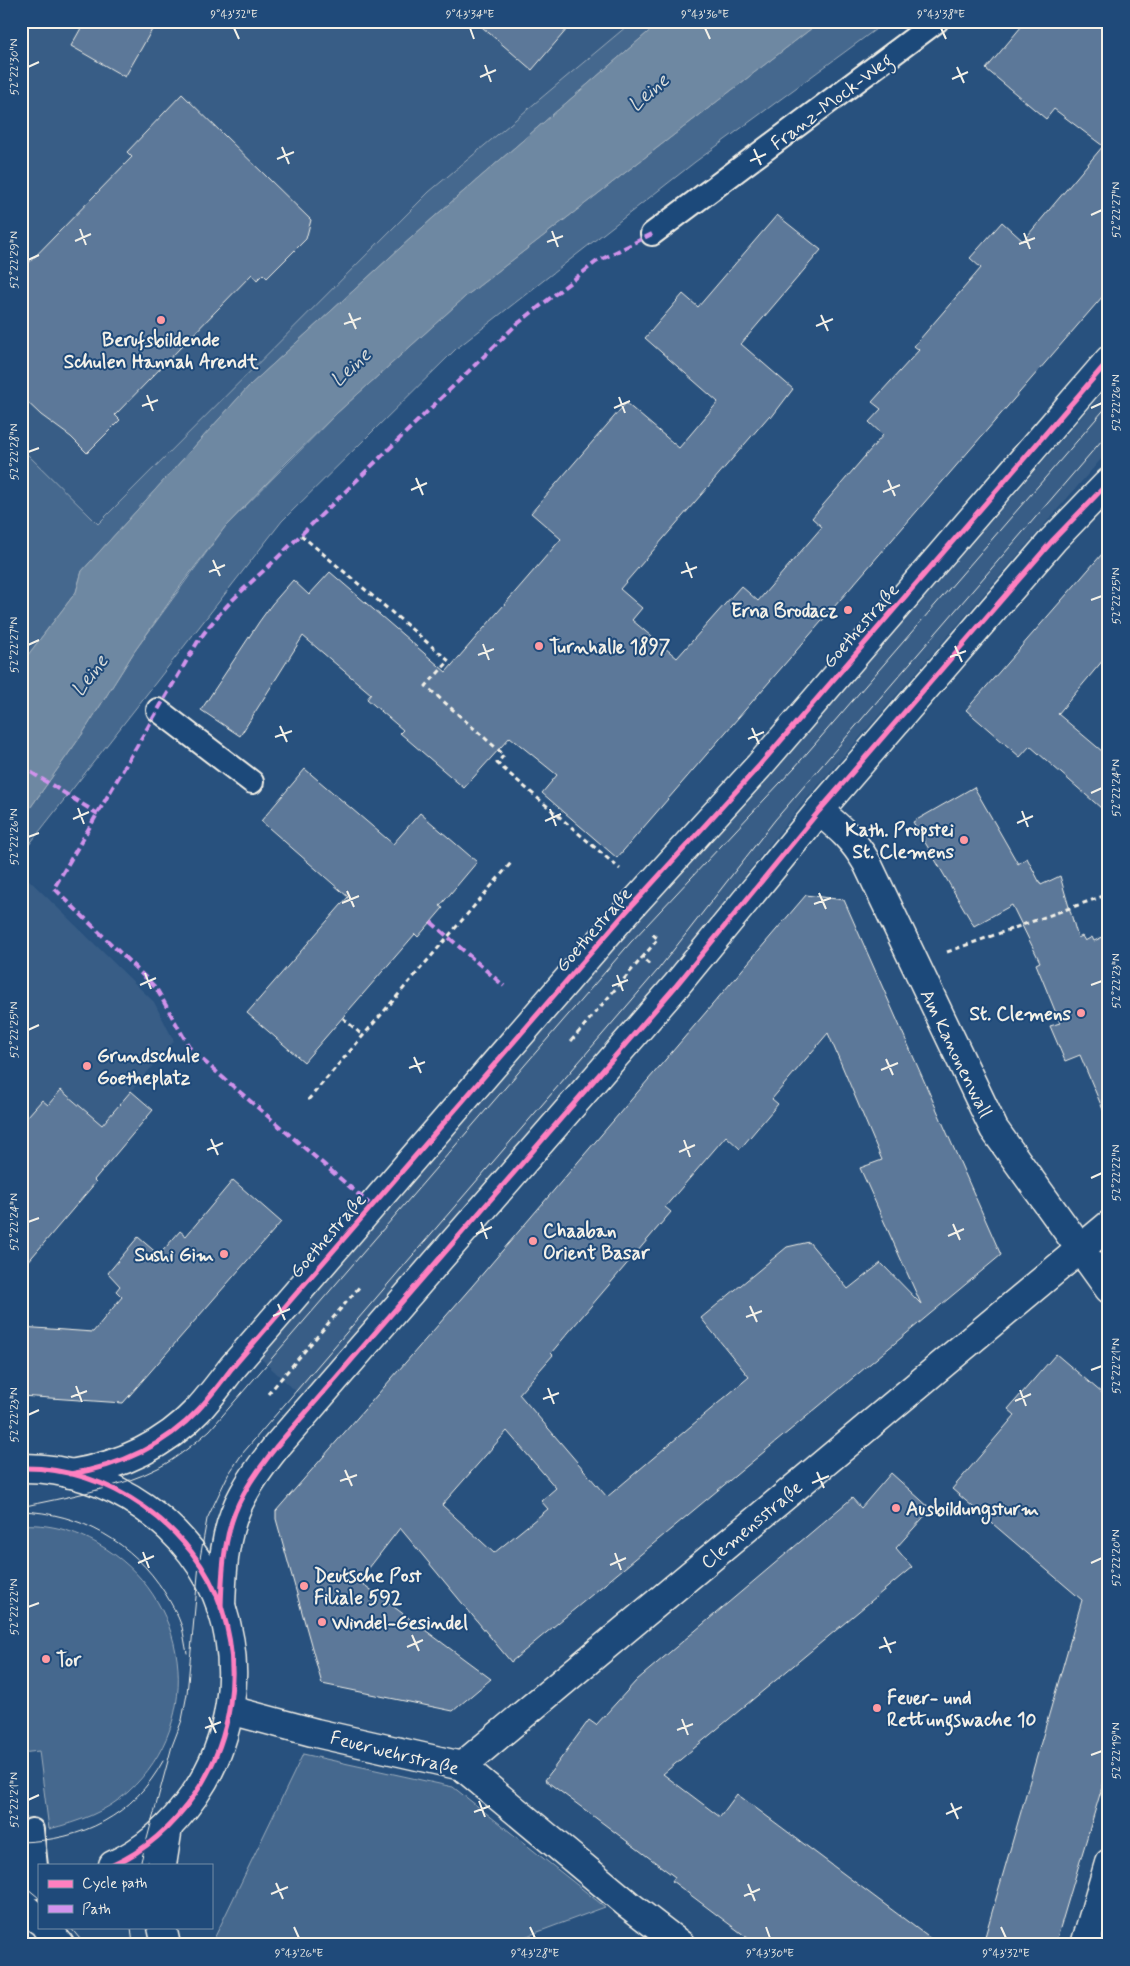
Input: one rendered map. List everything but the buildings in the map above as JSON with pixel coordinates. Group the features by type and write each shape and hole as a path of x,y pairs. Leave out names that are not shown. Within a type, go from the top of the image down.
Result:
{"street":[{"name":"Goethestraße","path":"70,1474 92,1470 137,1454 165,1439 198,1409 626,912 759,766 1109,360"},
{"path":"221,1608 223,1562 228,1534 243,1495 258,1470 282,1439 675,987 819,811 1053,540 1109,482"},
{"name":"Am Kanonenwall","path":"819,811 847,834 858,847 867,863 912,961 994,1129 1109,1289"},
{"name":"Clemensstraße","path":"462,1766 1109,1225"},
{"path":"21,1468 35,1468 93,1480 125,1494 156,1516 176,1535 199,1564 221,1608 227,1630 232,1668 230,1710 220,1745 202,1783 168,1827 144,1848 115,1864"},
{"name":"Feuerwehrstraße","path":"230,1710 316,1733 462,1766 629,1905 681,1945"},
{"path":"162,1864 168,1827"},
{"path":"1085,1945 1109,1863"},
{"path":"21,1885 38,1884"},
{"path":"21,1905 38,1919"},
{"path":"47,1928 60,1945"},
{"path":"162,1928 166,1945"}],"lane":[{"name":"Franz-Mock-Weg","path":"652,234 937,21"},
{"path":"158,710 252,782"},
{"path":"32,1830 38,1884"}],"path":[{"path":"301,535 450,660 426,686 504,755 497,763 620,870"},
{"path":"308,1100 511,863"},
{"path":"912,961 953,950 1109,894"},
{"path":"571,1041 658,939 626,912"},
{"path":"642,958 675,987"},
{"path":"343,1018 362,1035"},
{"path":"268,1394 361,1286"}],"shaded area":[{"name":"Berufsbildende Schulen Hannah Arendt","path":"21,21 633,21 429,192 98,524 21,448"},
{"path":"633,21 661,21 434,217 249,386 82,571 76,592 21,664 21,448 98,524 429,192"},
{"path":"821,21 887,21 695,162 456,349 282,521 21,855 21,821 83,733 134,652 225,527 337,413 466,296"},
{"path":"1109,385 1109,450 797,810 678,960 303,1398 258,1356 650,904 766,781"},
{"name":"Grundschule Goetheplatz","path":"21,872 154,1002 174,1041 21,1220"},
{"path":"21,1525 41,1525 80,1535 98,1544 129,1566 153,1594 169,1626 177,1660 177,1695 170,1730 153,1763 128,1792 101,1811 49,1829 39,1751 21,1753"},
{"path":"303,1754 453,1787 605,1907 503,1945 211,1945"}],"water":[{"name":"Leine","path":"661,21 821,21 466,296 337,413 287,462 225,527 184,581 134,652 83,733 21,821 21,664 76,592 82,571 249,386 434,217"}],"tram line":[{"path":"21,1507 91,1492 126,1482 172,1460 210,1430 631,942 795,767 1109,404"},
{"path":"140,1864 172,1746 182,1720 187,1694 199,1564 207,1519 228,1475 242,1454 657,971 775,820 1109,432"},
{"path":"21,1511 64,1517 84,1524 121,1545 152,1575 165,1593 182,1627 187,1653"},
{"path":"21,1842 65,1836 85,1830 104,1821 137,1797 163,1761"},
{"path":"21,1883 38,1897"},
{"path":"71,1928 85,1945"},
{"path":"131,1928 133,1945"}],"marked path":[{"path":"372,1206 191,1050 156,988 54,888 197,643 222,611 516,325 596,262 652,234"},
{"path":"21,766 98,814"},
{"path":"431,922 504,986"}],"cycle path":[{"path":"70,1474 106,1466 140,1452 171,1434 198,1410 232,1368 626,912 759,766 1109,360"},
{"path":"221,1608 223,1564 228,1535 237,1508 258,1470 675,987 819,811 1053,540 1109,482"},
{"path":"21,1468 54,1470 85,1478 116,1490 144,1507 169,1528 191,1552 209,1579 222,1609 228,1633 232,1681 230,1704 218,1751 208,1773 195,1794 169,1826 137,1852 115,1864"}],"place":[{"name":"Berufsbildende Schulen Hannah Arendt","path":"161,320"},
{"name":"Erna Brodacz","path":"848,610"},
{"name":"Turnhalle 1897","path":"539,646"},
{"name":"Kath. Propstei St. Clemens","path":"964,840"},
{"name":"St. Clemens","path":"1081,1013"},
{"name":"Grundschule Goetheplatz","path":"87,1066"},
{"name":"Chaaban Orient Basar","path":"533,1241"},
{"name":"Sushi Gim","path":"224,1254"},
{"name":"Ausbildungsturm","path":"896,1508"},
{"name":"Deutsche Post Filiale 592","path":"304,1586"},
{"name":"Windel-Gesindel","path":"322,1622"},
{"name":"Tor","path":"46,1659"},
{"name":"Feuer- und Rettungswache 10","path":"877,1708"}]}
